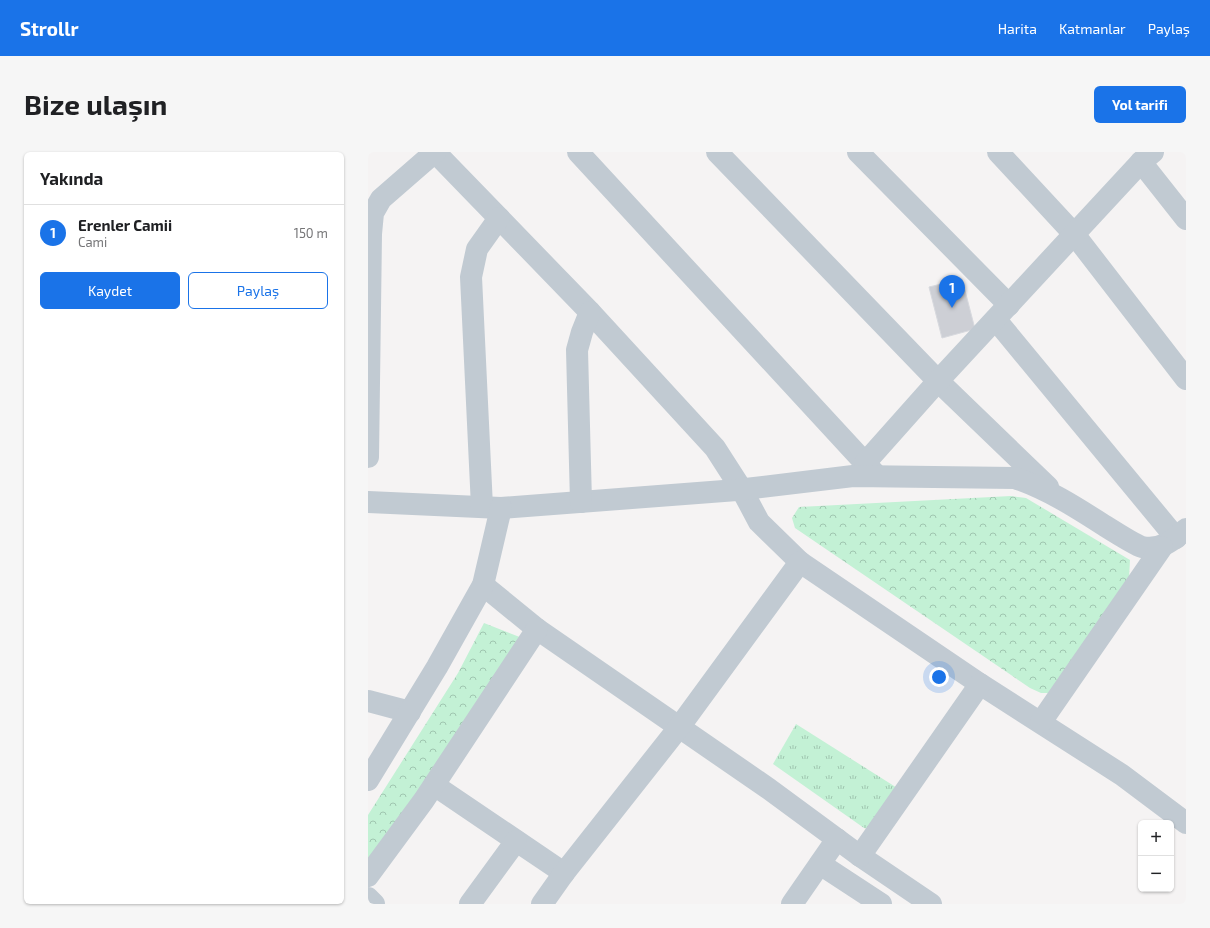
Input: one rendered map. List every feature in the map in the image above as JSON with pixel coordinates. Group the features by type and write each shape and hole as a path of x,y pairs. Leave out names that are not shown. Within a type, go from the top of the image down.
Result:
{"street":[{"path":"368,457 371,234 373,214 381,199 435,152 590,312 715,448 742,490 759,522 800,562 980,684 1122,775 1186,823"},
{"path":"578,152 871,470"},
{"path":"717,152 938,381 1060,497"},
{"path":"858,152 1002,312 1174,538"},
{"path":"998,152 1074,234 1186,380"},
{"path":"871,470 938,381 1145,156 1186,219"},
{"path":"368,780 437,668 483,585 492,508 471,277 477,249 499,218"},
{"path":"581,502 577,350 590,312"},
{"path":"368,502 492,508 742,490 852,476 871,470 1015,478 1030,483 1060,497 1142,547 1174,538"},
{"path":"1041,722 1174,538"},
{"path":"542,904 564,873 680,726 800,562"},
{"path":"483,585 537,629 680,726 769,789 837,840 931,904"},
{"path":"368,876 434,785 537,629"},
{"path":"860,856 980,684"},
{"path":"368,701 410,712"},
{"path":"434,785 564,873"},
{"path":"792,904 837,840"},
{"path":"470,904 516,841"},
{"path":"820,864 882,904"},
{"path":"368,898 374,904"}],"green space":[{"path":"1011,496 1026,498 1130,560 1129,578 1049,693 1041,693 1030,688 795,528 792,518 799,507"},
{"path":"484,623 530,641 368,872 368,815 458,673"},
{"path":"796,724 902,791 870,829 864,828 773,764"}],"building":[{"path":"962,279 975,329 942,338 929,287"}],"place":[{"name":"Erenler Camii","path":"952,308"}]}
